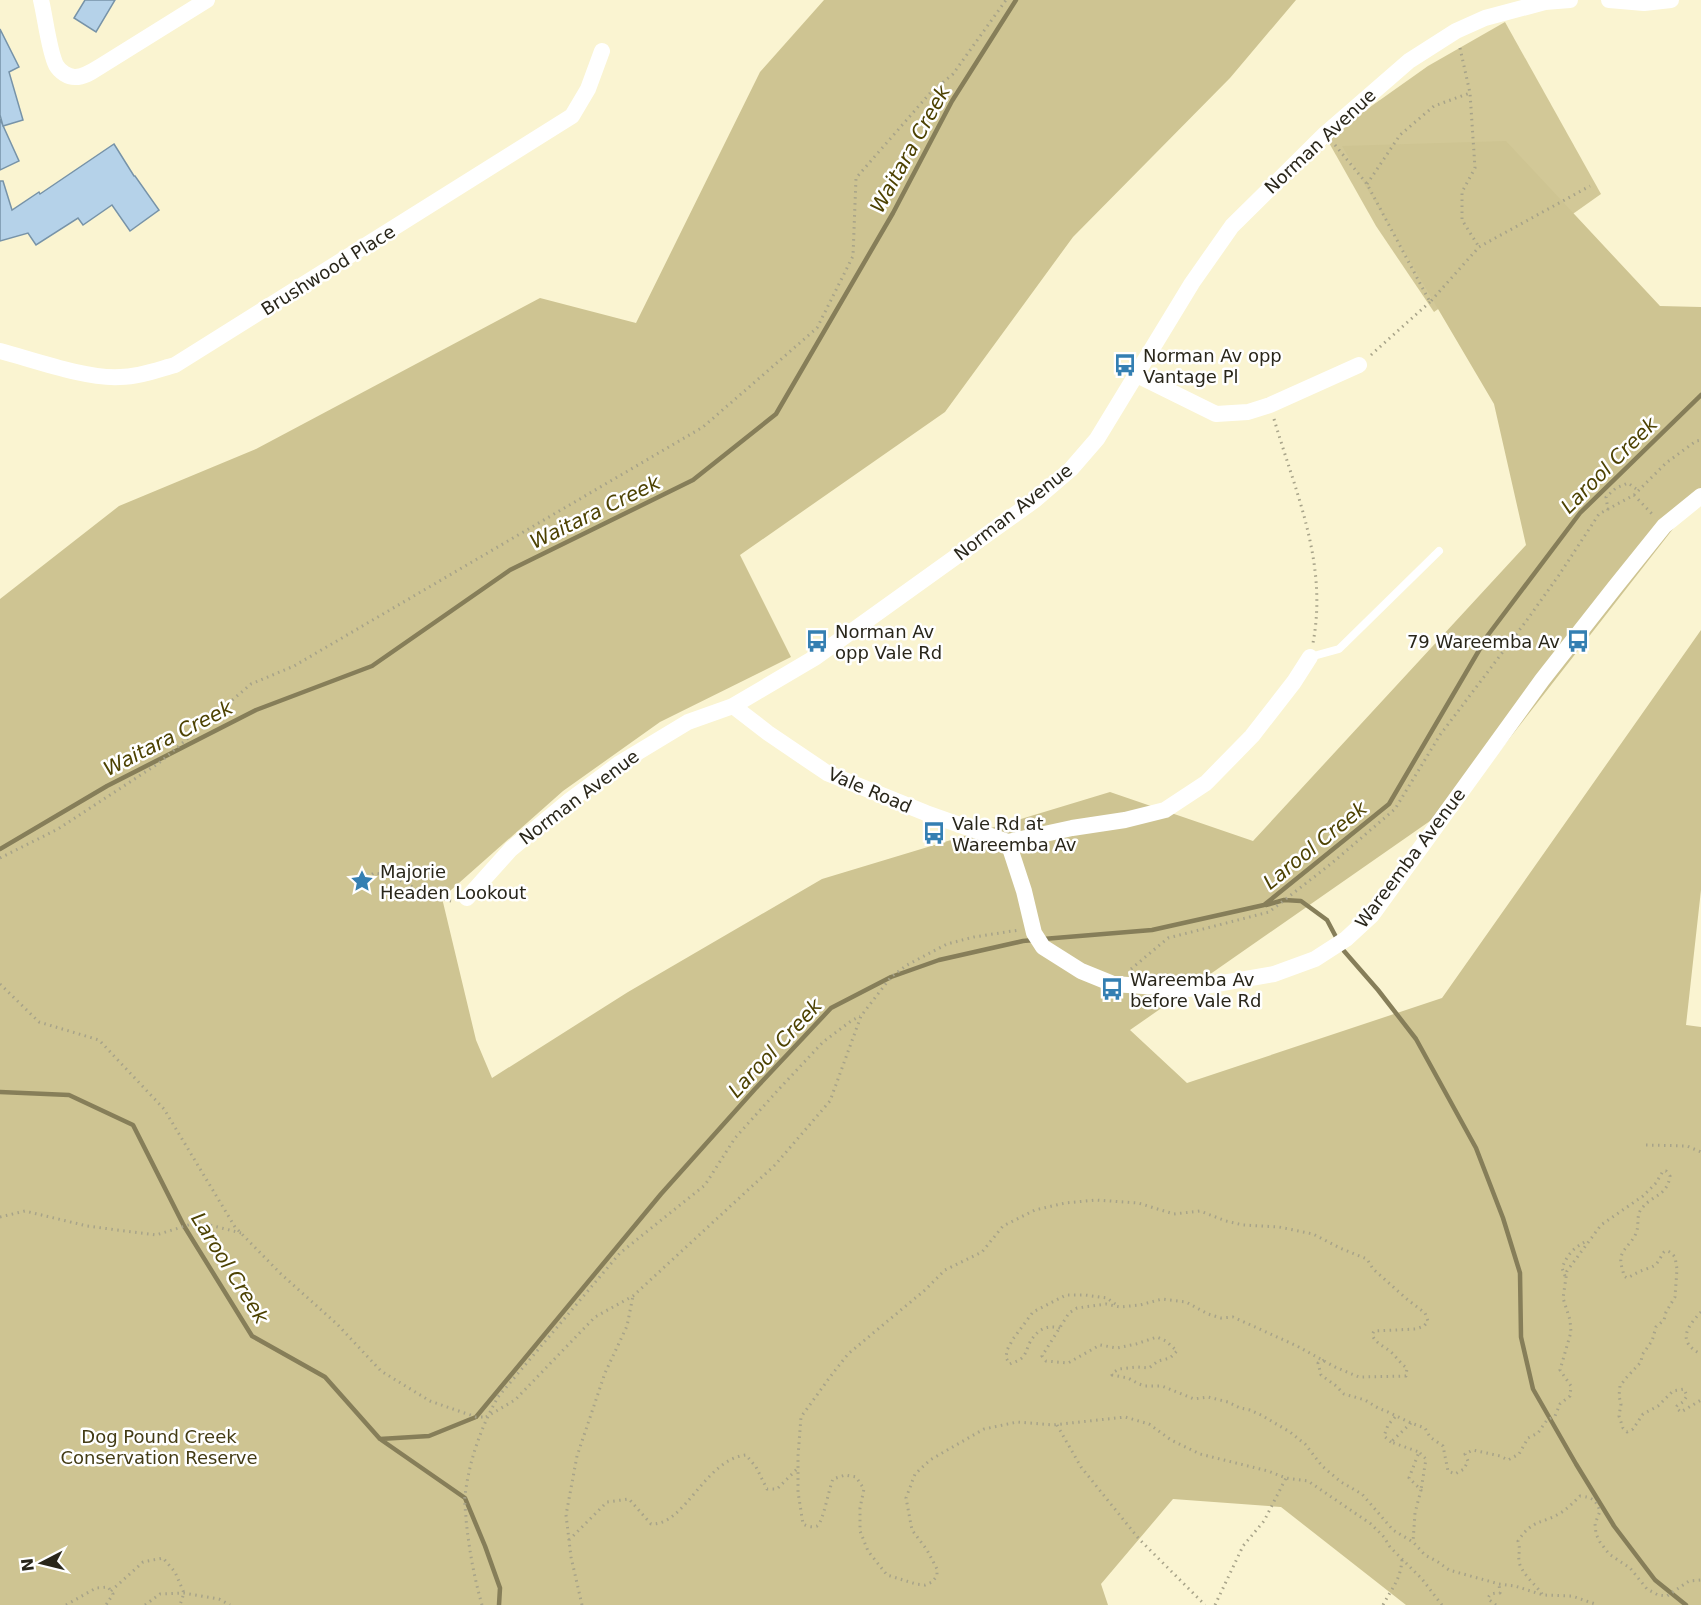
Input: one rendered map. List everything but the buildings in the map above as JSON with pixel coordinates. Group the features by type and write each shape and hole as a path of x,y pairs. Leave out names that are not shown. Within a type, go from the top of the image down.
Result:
{"street":[{"path":"41,0 52,53 57,65 64,74 74,77 86,75 207,0"},
{"name":"Norman Avenue","path":"467,898 511,849 620,763 688,722 733,706 816,657 1035,500 1071,469 1097,439 1192,283 1232,226 1325,134 1409,61 1456,31 1485,18 1545,2 1570,0"},
{"path":"1609,0 1644,3 1671,0"},
{"name":"Brushwood Place","path":"0,351 93,375 119,377 144,374 175,364 238,327 572,116 588,89 602,51"},
{"path":"1137,375 1216,414 1248,412 1270,405 1359,365"},
{"name":"Wareemba Avenue","path":"1008,842 1024,891 1033,930 1044,947 1081,971 1113,984 1188,989 1274,974 1315,959 1346,939 1372,915 1542,680 1664,526 1701,496"},
{"path":"1008,842 1072,828 1125,820 1165,810 1206,783 1252,736 1294,682 1310,657"},
{"name":"Vale Road","path":"733,706 827,773 926,813 1008,842"}],"lane":[{"path":"1310,657 1339,649 1439,551"}],"path":[{"path":"0,858 57,829 159,764 251,684 294,666 703,427 817,328 852,256 856,178 931,92 952,74 1006,0"},
{"path":"1456,31 1470,93 1475,168 1461,192 1462,220 1479,247"},
{"path":"1367,184 1400,135 1434,106 1470,93"},
{"path":"1325,134 1367,184 1430,303"},
{"path":"1359,365 1430,303 1479,247 1590,186"},
{"path":"1270,405 1308,529 1314,557 1317,622 1310,657"},
{"path":"1113,984 1168,938 1269,912 1332,863 1395,809 1440,735 1534,611 1599,514 1635,495 1666,463 1696,441 1701,440"},
{"path":"1608,510 1606,497 1616,488 1628,483 1639,491"},
{"path":"1635,495 1664,526"},
{"path":"362,881 374,873 392,876 426,894 450,901 467,898"},
{"path":"0,984 39,1022 99,1040 164,1108 235,1227 280,1273 337,1324 381,1371 430,1401 476,1417 486,1417 515,1400 595,1317 633,1296 775,1165 830,1101 861,1016 891,977 907,965 947,944 974,937 1033,930"},
{"path":"482,1605 473,1575 465,1498 475,1448 486,1417 498,1396 620,1253 705,1185 735,1138 779,1089 823,1042 861,1016"},
{"path":"1646,1145 1687,1146 1701,1152"},
{"path":"1324,1360 1318,1363 1321,1375 1344,1394 1358,1397 1411,1424 1425,1428 1430,1437 1443,1446 1448,1471 1455,1474 1464,1470 1468,1461 1465,1455 1473,1450 1508,1460 1519,1454 1528,1438 1538,1433 1547,1420 1555,1416 1560,1404 1569,1395 1571,1386 1560,1370 1571,1332 1563,1298 1567,1271 1601,1225 1643,1196 1656,1183 1662,1171 1668,1172 1670,1176 1666,1188 1658,1197 1641,1208 1637,1217 1638,1228 1635,1238 1622,1254 1621,1262 1624,1276 1627,1278 1653,1267 1662,1254 1666,1251 1670,1252 1675,1257 1677,1293 1664,1320 1656,1327 1652,1341 1642,1355 1641,1362 1620,1386 1619,1416 1627,1432 1633,1429 1643,1414 1658,1406 1674,1391 1684,1389 1687,1396 1676,1408 1681,1412 1701,1401"},
{"path":"1442,1605 1422,1579 1371,1524 1308,1481 1286,1478 1268,1471 1200,1454 1171,1440 1149,1424 1125,1417 1057,1425 1017,1422 984,1429 930,1460 915,1474 906,1498 912,1530 927,1550 937,1569 937,1576 925,1585 916,1584 887,1575 868,1551 860,1531 860,1508 864,1489 856,1477 844,1475 833,1479 828,1489 821,1522 817,1526 810,1527 802,1524 798,1492 801,1417 848,1354 925,1290 945,1270 982,1252 1003,1226 1035,1210 1065,1203 1096,1200 1138,1203 1174,1214 1200,1211 1243,1226 1280,1227 1313,1233 1340,1248 1367,1259 1373,1269 1425,1313 1428,1322 1424,1326 1416,1329 1374,1331 1372,1335 1374,1341 1391,1352 1407,1368 1406,1376 1359,1377 1233,1317 1221,1318 1186,1302 1162,1299 1140,1305 1120,1307 1106,1304 1077,1308 1069,1313 1042,1356 1046,1361 1068,1363 1100,1345 1117,1348 1157,1337 1166,1341 1177,1351 1170,1359 1158,1361 1149,1368 1119,1369 1112,1375 1128,1378 1145,1386 1162,1386 1194,1399 1208,1397 1228,1402 1261,1415 1305,1444 1322,1466 1341,1482 1362,1494 1394,1530 1413,1542 1425,1555 1449,1570 1543,1595 1572,1596 1598,1605"},
{"path":"0,1217 26,1211 87,1226 156,1235 198,1222 243,1234"},
{"path":"1566,1278 1562,1268 1566,1256 1590,1239"},
{"path":"1060,1328 1051,1326 1038,1331 1020,1360 1010,1364 1006,1358 1007,1350 1013,1339 1033,1312 1066,1295 1107,1298 1120,1307"},
{"path":"582,1605 571,1557 566,1515 577,1456 605,1373 627,1326 633,1296"},
{"path":"1701,1312 1687,1332 1687,1343 1701,1354"},
{"path":"1396,1416 1388,1425 1384,1436 1391,1442 1419,1452 1426,1459 1421,1490 1414,1513 1413,1542"},
{"path":"1391,1442 1411,1424"},
{"path":"1057,1425 1081,1467 1139,1539 1205,1605"},
{"path":"1419,1452 1410,1478 1421,1490"},
{"path":"569,1540 607,1502 629,1499 651,1524 659,1524 676,1513 718,1466 738,1456 746,1455 756,1467 766,1489 777,1489 798,1468"},
{"path":"1215,1605 1243,1546 1264,1521 1286,1478"},
{"path":"1543,1595 1527,1578 1519,1563 1521,1550 1518,1541 1525,1530 1561,1513 1580,1497 1589,1497 1596,1502 1600,1511 1595,1524 1600,1542 1609,1554 1630,1568 1647,1589 1658,1595 1667,1596 1689,1581 1701,1580"},
{"path":"111,1591 143,1562 163,1558 175,1572 184,1593 180,1605"},
{"path":"1383,1605 1399,1578 1402,1559"},
{"path":"1496,1605 1488,1599 1491,1594 1500,1593 1499,1584"},
{"path":"66,1605 96,1588 108,1587 113,1594 106,1605"},
{"path":"145,1605 160,1594 184,1593 219,1599 230,1605"}],"shaded area":[{"path":"1505,22 1601,194 1434,312 1376,226 1328,141 1356,117 1428,66"}],"green space":[{"name":"Dog Pound Creek Conservation Reserve","path":"824,0 1296,0 1230,78 1073,237 945,412 740,555 791,657 660,722 563,791 442,898 476,1040 492,1078 628,992 822,879 1110,792 1253,841 1526,545 1494,404 1342,146 1506,141 1660,306 1701,307 1701,493 1463,798 1130,1030 1187,1083 1442,998 1701,630 1701,890 1686,1025 1701,1027 1701,1605 1406,1605 1281,1507 1173,1499 1101,1584 1108,1605 0,1605 0,599 119,506 256,449 540,298 636,323 760,72"}],"waterway":[{"name":"Waitara Creek","path":"0,849 107,786 256,710 372,666 510,570 693,480 776,414 893,213 952,101 1016,0"},
{"name":"Larool Creek","path":"1043,939 1152,930 1264,905 1389,804 1488,635 1580,513 1701,395"},
{"path":"1266,905 1284,900 1301,901 1327,920 1336,937"},
{"name":"Larool Creek","path":"0,1092 69,1095 133,1125 184,1226 252,1336 325,1377 380,1439 429,1436 476,1417 661,1194 831,1008 891,977 939,960 1034,940"},
{"path":"1344,951 1416,1039 1476,1148 1503,1218 1520,1273 1521,1337 1533,1389 1614,1526 1655,1580 1686,1605"},
{"path":"380,1439 465,1498 500,1588 499,1605"}],"place":[{"name":"Norman Av opp Vantage Pl","path":"1125,365"},
{"name":"Norman Av opp Vale Rd","path":"817,641"},
{"name":"79 Wareemba Av","path":"1578,641"},
{"name":"Vale Rd at Wareemba Av","path":"934,833"},
{"name":"Majorie Headen Lookout","path":"362,881"},
{"name":"Wareemba Av before Vale Rd","path":"1112,989"}]}
